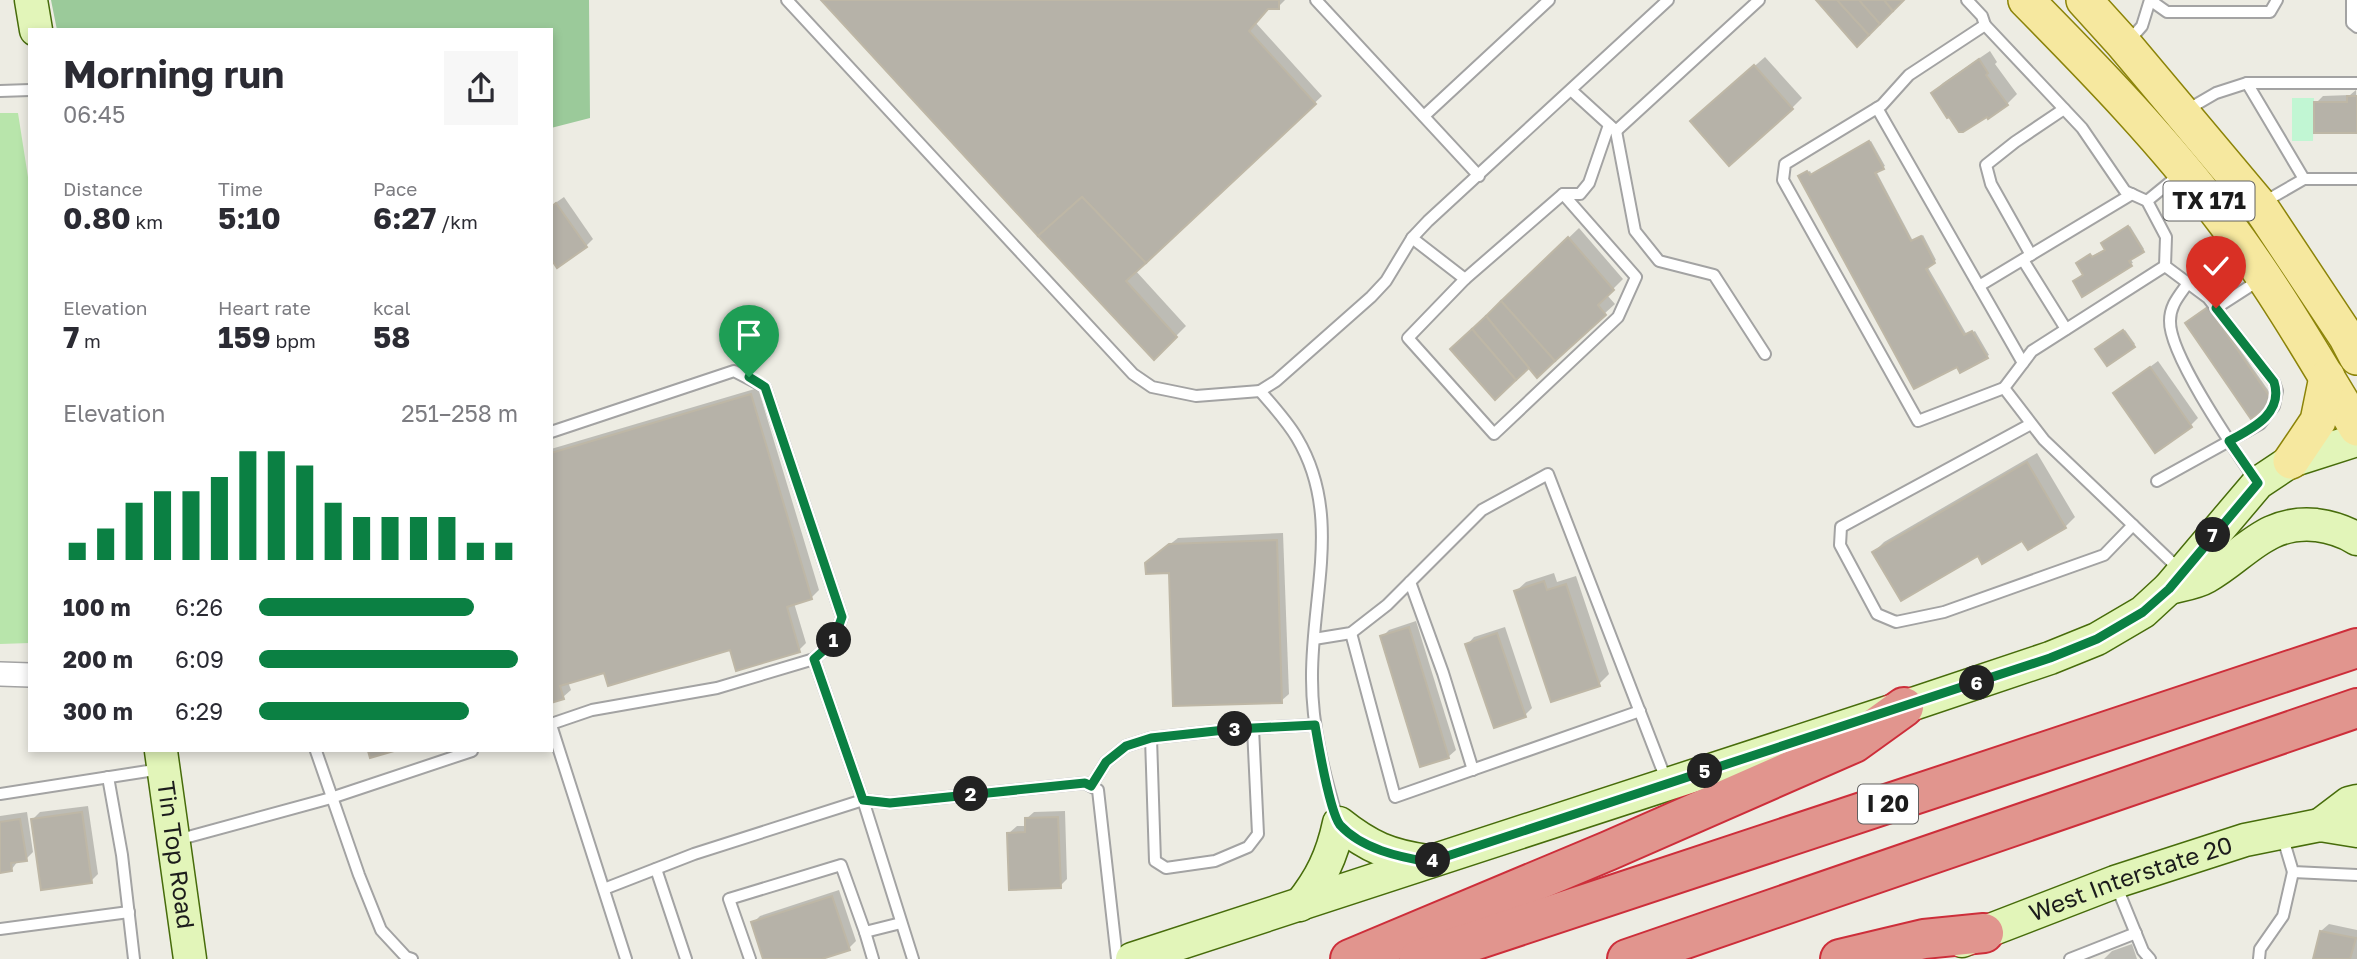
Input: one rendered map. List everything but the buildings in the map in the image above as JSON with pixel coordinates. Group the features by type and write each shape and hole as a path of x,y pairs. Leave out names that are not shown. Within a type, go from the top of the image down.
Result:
{"highway":[{"name":"I 20","path":"1419,959 2357,648"},
{"path":"1350,959 1608,851 1854,743 1904,707"},
{"name":"I 20","path":"1627,959 2357,708"},
{"path":"1840,959 1924,939 1984,933"}],"main road":[{"path":"31,0 36,28"},
{"name":"TX 171","path":"2026,0 2142,120 2226,223 2264,277 2357,428"},
{"name":"TX 171","path":"2084,0 2126,45 2259,205 2353,345"},
{"path":"2291,461 2318,421 2327,377"},
{"path":"1132,959 1904,707 2050,658 2097,639 2143,612 2176,581 2258,483 2291,461 2357,440"},
{"path":"2176,581 2204,578 2262,537 2286,526 2322,526 2345,532 2357,539"},
{"name":"Tin Top Road","path":"162,760 190,959"},
{"path":"2320,825 2349,803 2357,801"},
{"path":"1300,905 1327,866 1339,823 1372,847 1399,857 1429,862"},
{"name":"West Interstate 20","path":"1911,959 2115,882 2245,840 2320,825 2357,831"}],"street":[{"path":"0,674 28,675"}],"lane":[{"path":"787,0 1133,373 1152,387 1196,396 1261,391 1276,381 1371,297 1386,281 1412,238 1668,0"},
{"path":"1424,116 1549,0"},
{"path":"1563,194 1636,277 1618,317 1494,434 1408,338 1465,279 1563,194 1580,194 1589,183 1612,128 1759,0"},
{"path":"1967,0 1982,16 1984,25 2082,128 2126,191 2147,201 2166,237 2165,266"},
{"path":"2126,45 2142,26 2150,0 2167,12 2270,12 2277,0"},
{"path":"2352,0 2352,23 2357,27"},
{"path":"1318,1 1479,176"},
{"path":"1984,25 1909,75 1877,108 1785,164 1783,180 1918,421 2004,388 2032,351 2165,266"},
{"path":"2182,112 2216,93 2247,83 2357,83"},
{"path":"2247,83 2304,180"},
{"path":"2271,83 2285,90 2357,89"},
{"path":"0,91 28,90"},
{"path":"1571,90 1612,128 1635,231 1659,261 1714,275 1765,354"},
{"path":"1877,108 2023,363"},
{"path":"2064,109 1986,165 1991,184 2066,330"},
{"path":"2147,201 2185,170"},
{"path":"2259,205 2304,180 2357,179"},
{"path":"1979,286 2132,194"},
{"path":"1412,238 1465,279"},
{"path":"2157,481 2260,424 2274,407 2277,391 2274,382 2208,298 2165,266"},
{"path":"2216,308 2264,277"},
{"path":"2188,284 2172,305 2169,324 2183,362 2229,441 2258,483"},
{"path":"553,431 734,371 765,387 842,617 833,642 814,659 717,688 592,710 553,723"},
{"path":"2004,388 2044,440 2133,525 2176,581"},
{"path":"1261,391 1297,437 1307,458 1322,505 1324,541 1312,678 1315,725 1326,782 1339,823"},
{"path":"2031,424 1841,527 1840,545 1877,614 1896,622 1944,612 2104,555 2133,525"},
{"path":"1314,639 1351,634 1387,605 1482,510 1548,474 1667,783"},
{"path":"1410,582 1474,769"},
{"path":"1351,634 1395,797 1640,712"},
{"path":"814,659 863,800 913,959"},
{"path":"1091,786 1106,762 1126,746 1151,738 1315,725"},
{"path":"1151,738 1155,861 1166,868 1215,861 1248,847 1258,834 1253,728"},
{"path":"553,730 626,959"},
{"path":"316,752 331,798 382,930 406,957 412,959"},
{"path":"175,841 331,798 469,752"},
{"path":"0,794 108,777 162,760"},
{"path":"108,777 122,855 134,959"},
{"path":"604,889 863,800 890,803 1085,783 1098,790 1117,959"},
{"path":"2259,959 2260,949 2283,916 2293,872 2281,833"},
{"path":"750,959 729,899 841,865 873,959"},
{"path":"656,869 686,959"},
{"path":"2293,872 2357,875"},
{"path":"2115,882 2143,951 2150,959"},
{"path":"0,929 128,912"},
{"path":"865,932 901,923"},
{"path":"2070,959 2136,933"}],"green space":[{"path":"51,0 589,0 590,118 553,127 553,28 57,28"},
{"path":"2292,98 2314,98 2313,141 2292,141"},
{"path":"0,113 18,113 28,177 28,643 0,644"}],"route":[{"path":"749,377 765,387 842,617 833,642 814,659 863,800 890,803 1085,783 1091,786 1106,762 1126,746 1151,738 1234,729 1315,725 1326,782 1339,823 1372,847 1399,857 1429,862 2050,658 2097,639 2143,612 2169,589 2258,483 2229,441 2260,424 2274,407 2277,391 2274,382 2216,308"}]}
